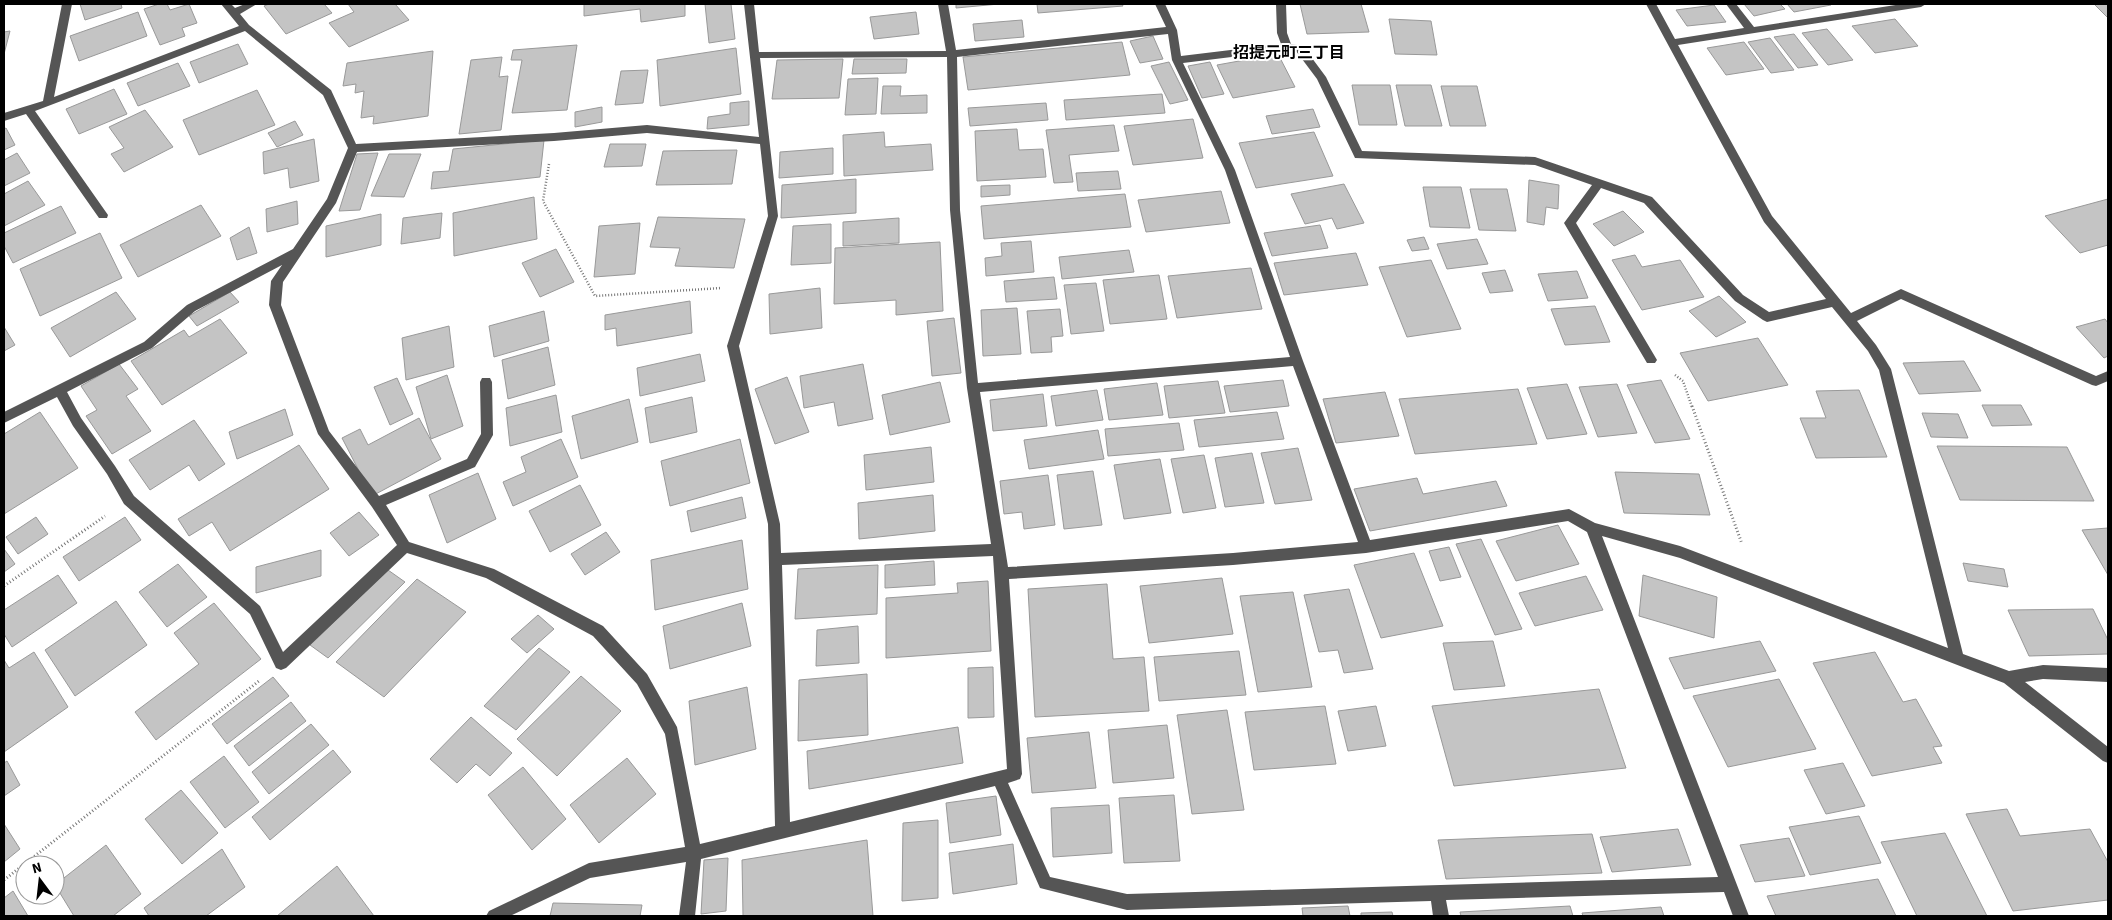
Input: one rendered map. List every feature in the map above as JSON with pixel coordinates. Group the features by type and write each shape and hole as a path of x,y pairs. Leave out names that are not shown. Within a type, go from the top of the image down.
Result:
{"street":[{"path":"48,103 67,4"},
{"path":"226,4 246,26 327,93 353,148 332,200 277,282 275,306 324,434 377,503 405,546 489,573 598,631 642,679 672,732 694,853 687,916"},
{"path":"234,13 252,4"},
{"path":"749,4 773,216 733,346 774,524 783,832"},
{"path":"494,916 589,871 694,853 1015,774 1002,573 973,388 955,210 952,54 943,4"},
{"path":"1160,4 1172,30 1177,60 1230,170 1296,361 1366,547"},
{"path":"1281,4 1282,33 1287,47"},
{"path":"1650,4 1768,219 1872,348 1885,369 1958,660"},
{"path":"1731,4 1751,30"},
{"path":"1672,43 1921,4"},
{"path":"4,117 48,103 246,26"},
{"path":"755,55 952,54 1172,30"},
{"path":"1177,60 1287,47 1299,48 1321,77 1359,155 1535,161 1648,200 1739,298 1766,317 1835,302"},
{"path":"28,109 103,215"},
{"path":"353,148 554,137 647,129 764,141"},
{"path":"1599,183 1570,223 1651,360"},
{"path":"4,418 148,345 191,308 299,250"},
{"path":"1849,319 1901,294 2096,381 2108,376"},
{"path":"973,388 1296,361"},
{"path":"377,503 471,463 487,434 486,382"},
{"path":"60,390 77,422 111,470 129,500 254,610 281,663 405,546"},
{"path":"1002,573 1234,559 1366,547 1569,515 1592,528 1680,552 2009,678 2108,756"},
{"path":"1592,528 1741,916"},
{"path":"775,558 999,550"},
{"path":"2009,678 2043,672 2108,675"},
{"path":"999,778 1045,882 1127,902 1728,884"},
{"path":"1437,894 1441,916"}],"path":[{"path":"554,137 543,201 595,296 752,286"},
{"path":"1651,360 1683,381 1756,582"},
{"path":"4,586 129,500"},
{"path":"4,880 281,663"}],"building":[{"path":"80,4 121,4 122,8 85,20"},
{"path":"159,4 167,4 170,10 189,4 197,23 182,28 185,36 160,45 144,9"},
{"path":"269,4 324,4 332,13 286,34 264,6"},
{"path":"348,4 395,4 409,20 349,47 329,23 354,12"},
{"path":"584,4 685,4 685,16 641,22 640,9 584,16"},
{"path":"705,4 731,4 735,39 709,43"},
{"path":"956,4 999,4 956,8"},
{"path":"1037,4 1122,4 1123,6 1038,13"},
{"path":"1300,4 1361,4 1369,32 1307,34"},
{"path":"1744,4 1780,4 1785,9 1754,16"},
{"path":"1787,4 1830,4 1831,5 1794,12"},
{"path":"2094,4 2108,4 2108,18"},
{"path":"1714,5 1726,22 1687,26 1676,10"},
{"path":"138,12 147,36 79,61 70,36"},
{"path":"916,12 919,34 874,39 870,17"},
{"path":"1389,19 1431,21 1437,55 1395,54"},
{"path":"1895,19 1918,46 1875,53 1852,26"},
{"path":"1022,20 1024,37 975,41 973,24"},
{"path":"1827,29 1853,60 1828,65 1802,33"},
{"path":"10,31 4,54 4,32"},
{"path":"1794,34 1818,65 1798,68 1774,37"},
{"path":"1153,36 1163,59 1140,63 1130,41"},
{"path":"1770,38 1794,70 1771,73 1748,42"},
{"path":"1122,42 1130,75 968,90 963,57"},
{"path":"1744,42 1764,69 1726,75 1707,48"},
{"path":"238,44 248,64 199,83 190,62"},
{"path":"577,45 567,110 512,113 522,60 511,60 513,50"},
{"path":"736,48 741,94 660,106 657,60"},
{"path":"433,51 428,116 373,124 374,116 361,118 364,91 355,93 356,84 343,86 347,63"},
{"path":"1278,54 1295,87 1233,98 1217,65"},
{"path":"502,57 499,77 508,76 501,130 459,134 471,60"},
{"path":"843,59 839,98 772,99 777,60"},
{"path":"854,59 907,59 906,73 852,74"},
{"path":"1169,62 1188,100 1170,104 1151,66"},
{"path":"1210,62 1224,94 1202,98 1188,66"},
{"path":"178,63 190,86 138,106 127,83"},
{"path":"648,70 643,103 615,105 621,71"},
{"path":"878,78 876,114 845,115 848,79"},
{"path":"1352,85 1390,85 1397,125 1359,125"},
{"path":"1396,85 1431,85 1442,126 1405,126"},
{"path":"883,86 901,86 900,96 927,95 927,113 881,114"},
{"path":"1441,86 1477,86 1486,126 1450,126"},
{"path":"114,89 127,114 79,134 66,109"},
{"path":"257,90 275,125 199,155 183,120"},
{"path":"1162,94 1165,113 1066,120 1064,100"},
{"path":"749,101 749,125 707,129 708,117 730,114 730,103"},
{"path":"1046,103 1048,120 970,126 968,108"},
{"path":"602,107 602,122 575,127 575,112"},
{"path":"1313,109 1320,127 1272,134 1266,116"},
{"path":"145,110 173,147 124,172 111,154 124,148 109,127"},
{"path":"1193,119 1203,158 1133,165 1124,126"},
{"path":"295,121 303,135 277,147 268,133"},
{"path":"1114,125 1119,151 1069,155 1073,182 1054,183 1046,130"},
{"path":"6,128 15,145 4,150 4,129"},
{"path":"1017,129 1019,150 1043,149 1046,177 977,181 975,131"},
{"path":"884,132 885,147 931,144 933,170 844,176 843,135"},
{"path":"1314,132 1333,176 1256,188 1239,143"},
{"path":"314,139 319,181 290,188 288,168 264,174 263,152"},
{"path":"544,140 540,177 431,189 433,172 449,171 453,149"},
{"path":"610,144 646,144 642,166 604,167"},
{"path":"833,148 833,174 779,178 780,152"},
{"path":"737,150 732,184 656,185 663,151"},
{"path":"17,153 30,173 4,186 4,160"},
{"path":"378,153 360,210 339,211 357,154"},
{"path":"389,154 421,154 404,197 371,196"},
{"path":"1118,171 1121,189 1078,191 1076,173"},
{"path":"856,179 856,213 781,218 782,185"},
{"path":"1529,180 1559,185 1558,209 1546,207 1544,225 1527,222"},
{"path":"28,181 45,205 4,226 4,194"},
{"path":"1344,184 1364,223 1337,229 1332,218 1305,224 1291,194"},
{"path":"1010,185 1010,195 981,197 981,186"},
{"path":"1423,187 1461,187 1470,228 1430,227"},
{"path":"1470,189 1507,189 1516,231 1479,230"},
{"path":"1221,191 1230,223 1146,232 1138,200"},
{"path":"1125,194 1131,227 984,239 981,206"},
{"path":"534,197 537,239 454,256 453,213"},
{"path":"2108,199 2108,245 2080,253 2045,216"},
{"path":"297,201 298,224 267,232 266,209"},
{"path":"201,205 221,236 138,277 120,245"},
{"path":"61,206 76,233 13,263 4,246 4,233"},
{"path":"1623,211 1644,232 1614,246 1593,224"},
{"path":"442,213 440,238 401,244 403,218"},
{"path":"381,214 381,245 326,257 326,226"},
{"path":"658,217 745,219 734,268 675,266 680,248 650,247"},
{"path":"899,218 899,243 843,246 843,222"},
{"path":"640,223 635,274 594,277 599,226"},
{"path":"831,224 831,263 791,265 793,226"},
{"path":"1320,225 1328,248 1272,256 1264,233"},
{"path":"249,227 257,253 237,260 230,238"},
{"path":"100,233 122,278 40,316 20,269"},
{"path":"1424,237 1429,249 1412,251 1407,240"},
{"path":"1477,239 1488,264 1447,269 1437,244"},
{"path":"1031,241 1034,272 986,276 985,258 1002,256 1001,243"},
{"path":"940,242 943,311 896,315 896,300 834,304 835,248"},
{"path":"556,249 574,282 540,297 522,263"},
{"path":"1129,250 1134,272 1062,279 1059,257"},
{"path":"1356,253 1368,285 1284,295 1274,263"},
{"path":"1635,255 1642,267 1680,260 1704,297 1642,310 1612,260"},
{"path":"1431,260 1461,329 1407,337 1379,267"},
{"path":"1251,268 1262,309 1177,318 1168,276"},
{"path":"1505,270 1513,291 1490,293 1482,273"},
{"path":"1577,271 1588,298 1548,301 1538,274"},
{"path":"1159,275 1167,319 1110,324 1103,280"},
{"path":"1054,277 1057,299 1006,302 1004,281"},
{"path":"1096,283 1104,331 1071,334 1064,285"},
{"path":"820,288 822,328 770,334 769,294"},
{"path":"116,292 136,319 70,357 51,328"},
{"path":"230,292 239,302 197,326 189,316"},
{"path":"1719,296 1746,322 1716,337 1689,311"},
{"path":"690,301 692,333 617,346 616,328 605,330 605,315"},
{"path":"1595,306 1610,342 1565,345 1551,309"},
{"path":"1017,308 1021,354 983,356 981,310"},
{"path":"1060,309 1063,336 1051,337 1052,352 1031,353 1027,311"},
{"path":"544,311 549,341 494,357 489,326"},
{"path":"954,318 961,373 932,376 927,321"},
{"path":"220,319 247,353 162,405 131,361 184,330 189,337"},
{"path":"2105,319 2108,323 2108,356 2104,358 2076,327"},
{"path":"449,326 454,367 406,380 402,338"},
{"path":"4,327 15,345 4,351"},
{"path":"1758,338 1788,385 1708,401 1680,353"},
{"path":"548,347 555,385 508,399 502,360"},
{"path":"700,354 705,381 640,396 637,368"},
{"path":"1964,361 1981,391 1919,394 1903,363"},
{"path":"119,364 138,389 126,396 151,431 112,454 86,416 97,410 81,386"},
{"path":"863,364 873,419 838,426 834,402 804,408 800,376"},
{"path":"447,375 463,426 431,439 416,387"},
{"path":"787,377 809,432 775,444 755,389"},
{"path":"397,378 413,414 390,425 374,387"},
{"path":"1283,380 1289,406 1230,412 1224,386"},
{"path":"1661,380 1690,439 1655,443 1627,385"},
{"path":"1218,381 1225,413 1169,418 1164,386"},
{"path":"940,382 950,422 890,435 882,395"},
{"path":"1157,383 1163,415 1109,420 1104,389"},
{"path":"1567,384 1587,434 1547,439 1527,388"},
{"path":"1617,384 1637,433 1598,437 1579,387"},
{"path":"1518,389 1537,444 1415,454 1399,399"},
{"path":"1097,390 1103,420 1056,426 1051,396"},
{"path":"1859,390 1887,457 1816,458 1800,418 1826,418 1816,391"},
{"path":"1385,392 1399,436 1336,443 1323,399"},
{"path":"1043,394 1047,426 993,431 990,400"},
{"path":"556,395 562,432 510,446 506,408"},
{"path":"692,397 697,432 650,443 645,408"},
{"path":"629,399 638,442 581,459 572,416"},
{"path":"1982,405 2021,405 2032,425 1992,426"},
{"path":"285,409 293,435 237,459 229,432"},
{"path":"40,412 78,468 4,514 4,434"},
{"path":"1277,412 1284,439 1199,447 1194,420"},
{"path":"1922,413 1958,414 1968,438 1931,437"},
{"path":"419,418 441,459 372,496 342,438 360,429 368,445"},
{"path":"194,420 225,464 199,481 189,465 150,490 129,460"},
{"path":"1179,423 1184,450 1108,456 1105,429"},
{"path":"1098,430 1104,459 1029,469 1024,440"},
{"path":"561,439 578,477 513,506 503,482 526,472 521,457"},
{"path":"740,439 750,483 670,506 661,461"},
{"path":"299,445 329,489 230,551 212,522 189,536 178,519"},
{"path":"1937,446 2067,447 2094,501 1960,500"},
{"path":"931,447 934,482 866,490 864,455"},
{"path":"1298,448 1312,500 1275,504 1261,453"},
{"path":"1252,453 1264,503 1225,507 1215,458"},
{"path":"1204,455 1216,508 1183,513 1171,459"},
{"path":"1160,459 1171,513 1124,519 1114,465"},
{"path":"1093,471 1102,525 1064,529 1057,475"},
{"path":"1615,472 1699,474 1710,515 1624,513"},
{"path":"478,473 496,519 447,543 429,495"},
{"path":"1048,475 1055,525 1024,529 1022,512 1004,514 1000,481"},
{"path":"1417,478 1423,494 1496,481 1507,506 1370,531 1354,489"},
{"path":"580,485 601,525 550,552 529,511"},
{"path":"933,495 935,531 859,539 858,503"},
{"path":"742,497 746,518 691,532 687,511"},
{"path":"359,512 379,535 349,556 330,533"},
{"path":"36,517 48,534 18,554 6,537"},
{"path":"125,517 141,540 79,581 63,557"},
{"path":"1558,525 1579,564 1516,581 1496,541"},
{"path":"2108,528 2108,575 2082,530"},
{"path":"606,532 620,552 585,575 571,554"},
{"path":"1481,539 1522,629 1495,635 1456,544"},
{"path":"742,540 748,589 655,610 651,560"},
{"path":"1449,547 1461,577 1440,581 1429,551"},
{"path":"4,549 15,564 4,572"},
{"path":"321,550 321,576 256,593 256,567"},
{"path":"1414,553 1443,626 1381,638 1354,565"},
{"path":"934,561 935,585 885,588 885,565"},
{"path":"1963,563 2004,569 2008,587 1968,581"},
{"path":"178,564 207,597 167,627 139,592"},
{"path":"878,565 877,614 795,619 798,569"},
{"path":"388,570 405,582 328,658 310,645"},
{"path":"58,575 77,603 12,647 4,634 4,610"},
{"path":"1643,575 1717,597 1714,638 1639,616"},
{"path":"1586,576 1603,610 1535,626 1519,593"},
{"path":"1222,578 1233,634 1149,643 1140,586"},
{"path":"417,579 466,612 384,697 336,662"},
{"path":"988,581 991,651 886,658 886,598 958,593 957,583"},
{"path":"1107,584 1113,659 1144,657 1149,711 1035,717 1028,589"},
{"path":"1349,589 1373,669 1344,673 1338,650 1319,652 1304,595"},
{"path":"1293,592 1312,687 1258,692 1240,596"},
{"path":"116,601 147,645 75,696 45,650"},
{"path":"214,603 261,659 156,740 135,712 199,664 174,633"},
{"path":"742,603 751,646 670,669 663,626"},
{"path":"2093,609 2108,640 2108,654 2029,656 2008,610"},
{"path":"538,615 554,629 527,653 511,639"},
{"path":"858,626 859,663 816,666 817,630"},
{"path":"1493,641 1505,686 1454,690 1443,643"},
{"path":"1760,641 1776,671 1684,689 1669,658"},
{"path":"539,648 570,672 516,730 484,706"},
{"path":"1239,651 1246,695 1159,701 1154,657"},
{"path":"34,652 68,707 4,752 4,660 9,668"},
{"path":"1875,652 1903,702 1916,699 1942,746 1933,747 1942,763 1872,776 1813,663"},
{"path":"993,667 994,717 968,718 968,668"},
{"path":"867,674 868,735 798,741 799,680"},
{"path":"581,676 621,711 557,776 517,739"},
{"path":"273,677 289,696 227,744 212,724"},
{"path":"1779,679 1816,749 1728,767 1693,696"},
{"path":"747,687 756,749 695,765 689,701"},
{"path":"1599,689 1626,768 1454,786 1432,706"},
{"path":"291,702 306,721 249,766 234,746"},
{"path":"1325,706 1336,764 1254,770 1245,712"},
{"path":"1376,706 1386,746 1348,751 1338,711"},
{"path":"1227,710 1244,810 1192,814 1177,715"},
{"path":"471,717 512,753 490,776 476,764 457,783 430,759"},
{"path":"311,724 329,745 269,794 252,772"},
{"path":"1167,725 1174,778 1113,783 1108,730"},
{"path":"958,727 963,763 809,789 807,751"},
{"path":"1089,732 1096,788 1032,793 1027,738"},
{"path":"333,750 351,772 270,840 252,817"},
{"path":"224,756 259,802 225,828 190,782"},
{"path":"627,758 656,794 599,843 570,805"},
{"path":"7,761 20,785 4,796 4,763"},
{"path":"1843,763 1865,806 1826,814 1804,770"},
{"path":"523,767 566,819 532,850 488,795"},
{"path":"181,790 218,833 182,864 145,819"},
{"path":"1174,795 1180,861 1124,863 1119,798"},
{"path":"996,796 1001,835 950,843 946,803"},
{"path":"1109,805 1112,853 1053,857 1051,808"},
{"path":"2007,809 2020,836 2090,829 2108,862 2108,900 2013,911 1966,814"},
{"path":"1859,816 1881,863 1810,875 1789,827"},
{"path":"938,820 938,898 902,901 903,823"},
{"path":"4,824 20,849 4,862"},
{"path":"1678,829 1691,865 1612,872 1600,837"},
{"path":"1945,833 1987,916 1917,916 1881,842"},
{"path":"1592,834 1602,873 1446,879 1438,840"},
{"path":"1789,838 1805,876 1755,882 1740,845"},
{"path":"867,840 873,916 743,916 742,860"},
{"path":"1013,844 1017,884 953,894 949,853"},
{"path":"106,845 141,894 113,916 74,916 65,901 65,877"},
{"path":"222,849 245,887 206,916 149,916 144,908"},
{"path":"728,858 726,911 701,914 704,860"},
{"path":"337,866 374,916 277,916"},
{"path":"1878,879 1896,916 1776,916 1767,896"},
{"path":"13,891 15,894 15,905 21,905 28,916 4,916 4,898"},
{"path":"553,903 642,905 640,916 550,916"},
{"path":"1348,906 1350,916 1303,916 1302,908"},
{"path":"1570,906 1573,916 1461,916 1460,912"},
{"path":"1661,907 1664,916 1583,916 1582,913"},
{"path":"1392,912 1393,916 1361,916 1361,913"}],"district":[{"name":"招提元町三丁目","path":"1289,52"}]}
